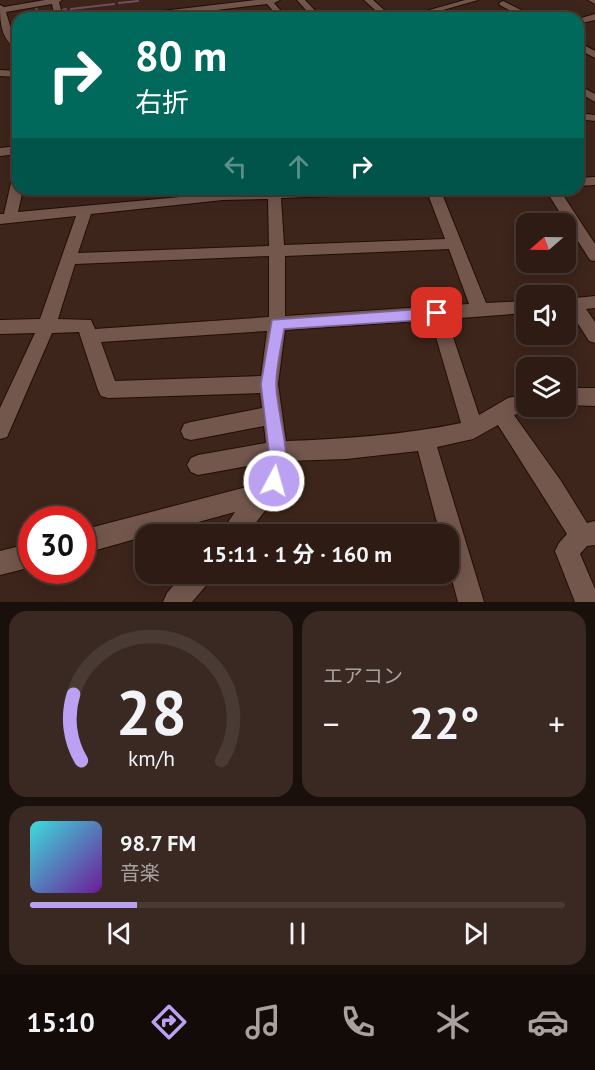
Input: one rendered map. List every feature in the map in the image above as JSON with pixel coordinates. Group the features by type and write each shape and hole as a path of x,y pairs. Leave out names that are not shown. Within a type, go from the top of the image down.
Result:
{"street":[{"path":"8,33 1,9 56,0"},
{"path":"269,0 278,12"},
{"path":"169,12 276,0"},
{"path":"302,0 313,12"},
{"path":"368,0 382,12"},
{"path":"427,12 474,0"},
{"path":"500,2 517,0"},
{"path":"500,2 519,12"},
{"path":"213,7 216,12"},
{"path":"14,195 5,218 236,195"},
{"path":"240,524 274,481 277,451 268,384 278,324 274,195"},
{"path":"435,195 480,310"},
{"path":"556,195 595,256"},
{"path":"0,430 47,326 85,210"},
{"path":"70,260 454,244"},
{"path":"576,304 595,302"},
{"path":"90,336 516,308"},
{"path":"576,312 595,336"},
{"path":"437,313 461,384 473,430"},
{"path":"0,327 86,325 108,390 268,384"},
{"path":"576,397 595,397"},
{"path":"198,465 277,451 346,449 425,440 473,430 516,404"},
{"path":"501,413 522,447 588,534 567,551 588,602"},
{"path":"191,431 273,415"},
{"path":"425,440 471,602"},
{"path":"96,538 265,493"},
{"path":"0,563 18,558"},
{"path":"177,602 191,584"}],"waterway":[{"path":"119,3 138,1"},
{"path":"71,9 114,4"},
{"path":"36,5 37,12"},
{"path":"62,10 66,9"},
{"path":"46,12 54,11"}],"route":[{"path":"274,481 277,451 268,384 278,324 437,313"}]}
